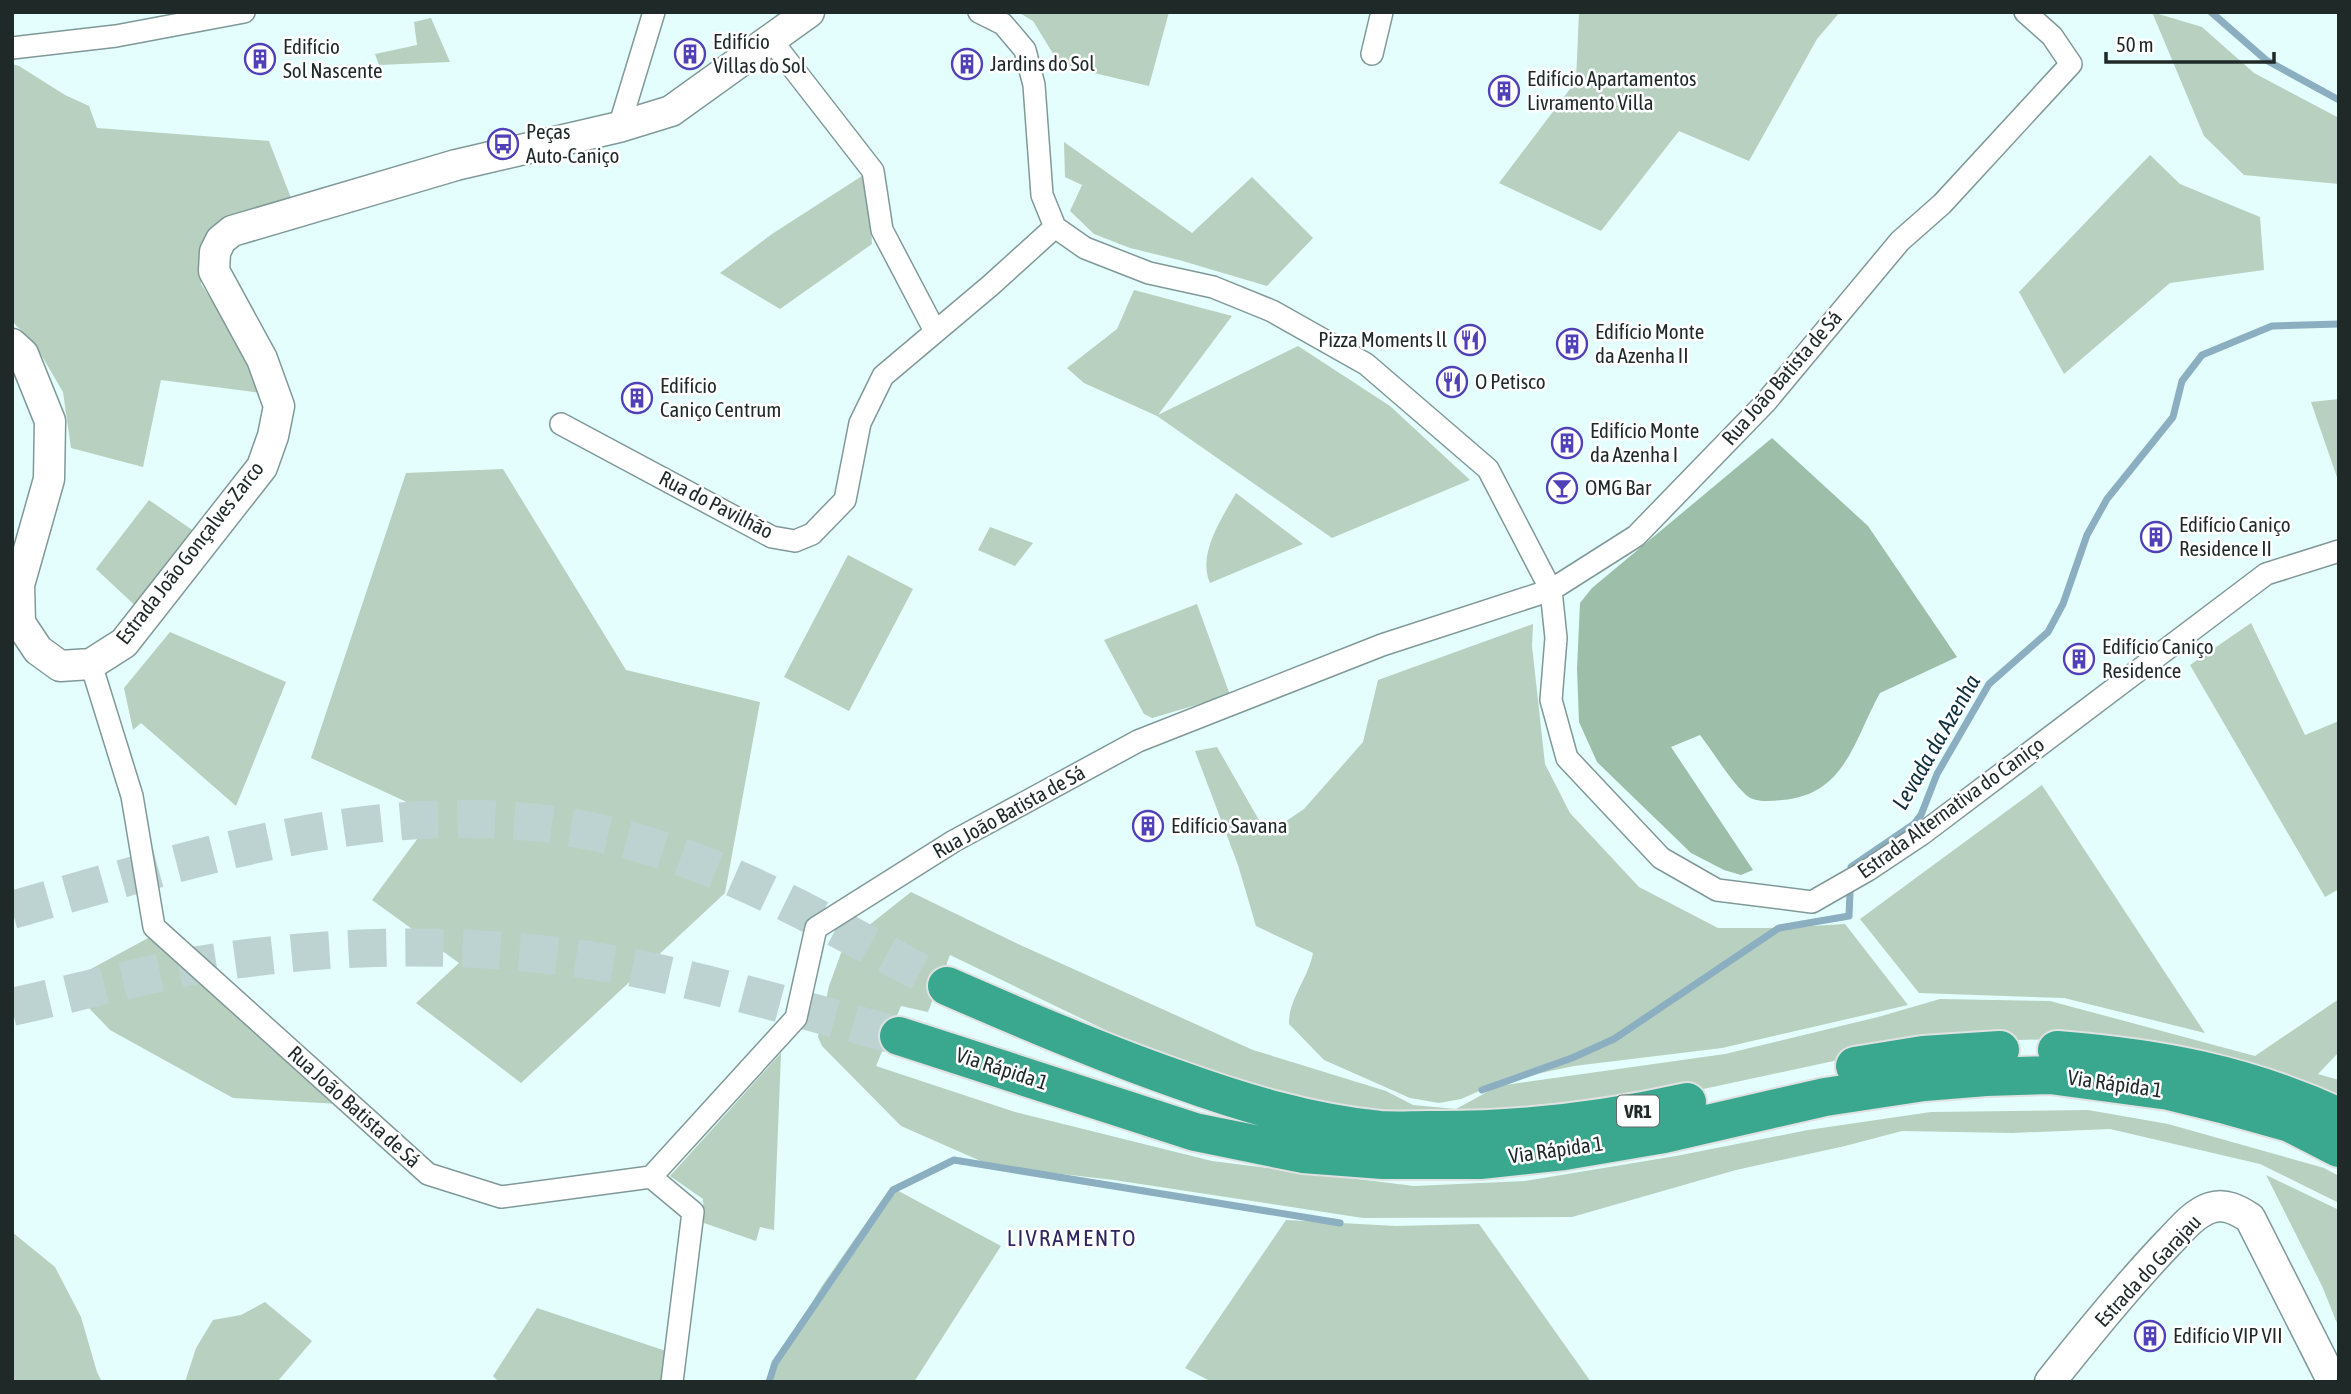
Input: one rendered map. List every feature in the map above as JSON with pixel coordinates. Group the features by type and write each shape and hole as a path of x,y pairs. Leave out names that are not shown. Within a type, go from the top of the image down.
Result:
{"highway":[{"name":"Via Rápida 1","path":"947,986 1032,1024 1206,1090 1308,1118 1380,1130 1479,1131 1563,1122 1657,1108 1816,1073 1923,1055 2046,1049 2122,1055 2225,1075 2295,1097 2339,1117"},
{"name":"Via Rápida 1","path":"899,1036 1195,1132 1303,1154 1383,1160 1479,1160 1564,1151 1664,1134 1825,1097 1936,1081 2050,1074 2169,1091 2222,1104 2290,1124 2339,1148"}],"street":[{"path":"12,48 116,36 244,12"},
{"path":"620,127 653,12"},
{"name":"Estrada João Gonçalves Zarco","path":"91,664 124,643 261,467 273,436 279,406 262,359 214,271 215,252 221,240 232,231 456,165 620,127 670,111 772,41 809,12"},
{"path":"979,12 1003,24 1025,50 1034,85 1042,195 1055,227"},
{"path":"1371,54 1382,12"},
{"name":"Rua João Batista de Sá","path":"91,664 132,796 154,927 428,1174 501,1197 651,1177 796,1018 816,928 954,841 1138,741 1382,645 1551,590 1636,536 1765,402 1900,241 1942,204 2071,64 2052,36 2025,12"},
{"path":"772,41 873,171 881,230 935,331"},
{"name":"Rua do Pavilhão","path":"561,424 772,537 795,541 812,534 845,500 860,423 883,376 1055,227"},
{"name":"Estrada Alternativa do Caniço","path":"1055,227 1085,248 1149,273 1213,287 1272,311 1366,364 1488,469 1551,590 1556,638 1551,700 1567,758 1661,858 1717,890 1812,902 1868,870 1922,834 2266,574 2339,551"},
{"path":"12,344 23,354 50,421 48,479 19,585 20,623 38,650 60,666 91,664"},
{"path":"651,1177 693,1212 672,1382"},
{"name":"Estrada do Garajau","path":"2050,1382 2150,1263 2194,1216 2210,1208 2223,1206 2235,1209 2250,1218 2333,1382"}],"green space":[{"path":"1018,12 1169,12 1149,86 1060,65 1033,21"},
{"path":"1579,12 1840,12 1817,39 1749,161 1679,131 1601,231 1499,183 1576,81"},
{"path":"2152,12 2202,27 2254,73 2339,118 2339,184 2244,175 2204,136"},
{"path":"431,18 450,62 379,65 375,54 417,45 414,22"},
{"path":"12,64 89,106 97,128 269,141 296,211 203,242 201,284 238,341 262,393 161,380 143,467 71,448 63,392 36,346 12,321"},
{"path":"1064,142 1192,233 1252,177 1313,238 1267,286 1130,248 1094,234 1070,211 1082,185 1065,177"},
{"path":"2150,155 2180,184 2260,217 2264,270 2170,283 2064,374 2019,292"},
{"path":"865,174 872,244 780,309 720,273 772,234"},
{"path":"1134,290 1232,316 1158,415 1298,346 1390,406 1470,480 1332,538 1157,416 1084,383 1067,368 1117,329"},
{"path":"2339,399 2339,483 2311,402"},
{"path":"1772,438 1868,526 1957,657 1880,693 1845,762 1821,788 1804,796 1768,801 1750,798 1733,781 1700,735 1671,747 1753,870 1741,875 1724,870 1691,853 1597,762 1579,722 1577,669 1580,603 1592,588"},
{"path":"503,469 626,670 760,702 725,893 521,1083 416,1003 459,963 372,900 435,815 311,758 406,473"},
{"path":"1236,493 1303,544 1210,583 1207,572 1209,548"},
{"path":"149,500 201,536 142,612 96,569"},
{"path":"990,527 1033,543 1015,566 978,550"},
{"path":"848,555 913,589 849,711 784,677"},
{"path":"1197,604 1230,695 1152,718 1144,714 1104,640"},
{"path":"2251,623 2305,735 2339,721 2339,889 2325,897 2190,665"},
{"path":"1533,624 1532,646 1545,764 1570,813 1639,887 1718,928 1845,924 1908,1005 1722,1048 1574,1066 1502,1081 1461,1099 1439,1103 1410,1098 1324,1060 1289,1024 1295,997 1313,953 1256,926 1238,865 1195,751 1217,747 1267,834 1304,809 1363,742 1378,680"},
{"path":"170,632 286,682 236,806 141,723 133,730 124,688"},
{"path":"2042,785 2205,1033 2064,998 1919,993 1860,919"},
{"path":"911,892 1018,944 1253,1050 1386,1091 1413,1105 1456,1109 1498,1086 1725,1054 1940,999 2050,1001 2255,1056 2339,999 2339,1052 2318,1074 2339,1080 2339,1103 2055,1039 1952,1042 1866,1054 1638,1103 1450,1120 1335,1109 1209,1075 1126,1040 950,955 928,1012 901,1006 876,1066 1015,1112 1212,1161 1414,1186 1525,1181 1676,1156 1808,1130 1931,1112 2088,1110 2168,1124 2324,1168 2339,1176 2339,1203 2260,1164 2110,1129 2012,1133 1902,1131 1736,1170 1572,1217 1363,1218 1114,1180 992,1166 901,1126 822,1046 818,1037 829,986 844,945"},
{"path":"150,937 340,1104 233,1098 110,1030 65,983"},
{"path":"781,1053 774,1230 760,1227 756,1241 704,1223 703,1199 670,1176"},
{"path":"2266,1175 2339,1210 2339,1328 2322,1286"},
{"path":"891,1187 1001,1246 914,1382 769,1382 775,1363 822,1286"},
{"path":"1286,1220 1396,1226 1479,1224 1591,1382 1212,1382 1185,1368"},
{"path":"12,1232 55,1267 81,1317 102,1382 12,1382"},
{"path":"265,1302 312,1341 277,1382 185,1382 196,1348 213,1320 241,1315"},
{"path":"537,1308 669,1352 664,1382 499,1382 493,1376"}],"waterway":[{"name":"Levada da Azenha","path":"2211,12 2266,60 2339,100"},
{"name":"Levada da Azenha","path":"1482,1090 1572,1058 1614,1039 1779,928 1849,916 1851,867 1914,824 1921,815 1937,774 1989,684 2048,632 2063,604 2087,535 2107,499 2173,417 2182,381 2202,355 2272,326 2339,324"},
{"path":"769,1382 775,1363 893,1190 954,1160 1340,1223"}],"tunnel":[{"path":"12,910 251,845 331,830 411,821 492,819 573,828 655,848 692,861 804,911 947,986"},
{"path":"12,1007 170,970 241,959 336,950 479,949 574,958 656,973 738,992 899,1036"}],"place":[{"name":"Edifício Villas do Sol","path":"690,54"},
{"name":"Edifício Sol Nascente","path":"260,59"},
{"name":"Jardins do Sol","path":"967,64"},
{"name":"Edifício Apartamentos Livramento Villa","path":"1504,91"},
{"name":"Peças Auto-Caniço","path":"503,144"},
{"name":"Pizza Moments ll","path":"1470,340"},
{"name":"Edifício Monte da Azenha II","path":"1572,344"},
{"name":"O Petisco","path":"1452,382"},
{"name":"Edifício Caniço Centrum","path":"637,398"},
{"name":"Edifício Monte da Azenha I","path":"1567,443"},
{"name":"OMG Bar","path":"1562,488"},
{"name":"Edifício Caniço Residence II","path":"2156,537"},
{"name":"Edifício Caniço Residence","path":"2079,659"},
{"name":"Edifício Savana","path":"1148,826"},
{"name":"Edifício VIP VII","path":"2150,1336"}],"district":[{"name":"LIVRAMENTO","path":"1072,1238"}]}
